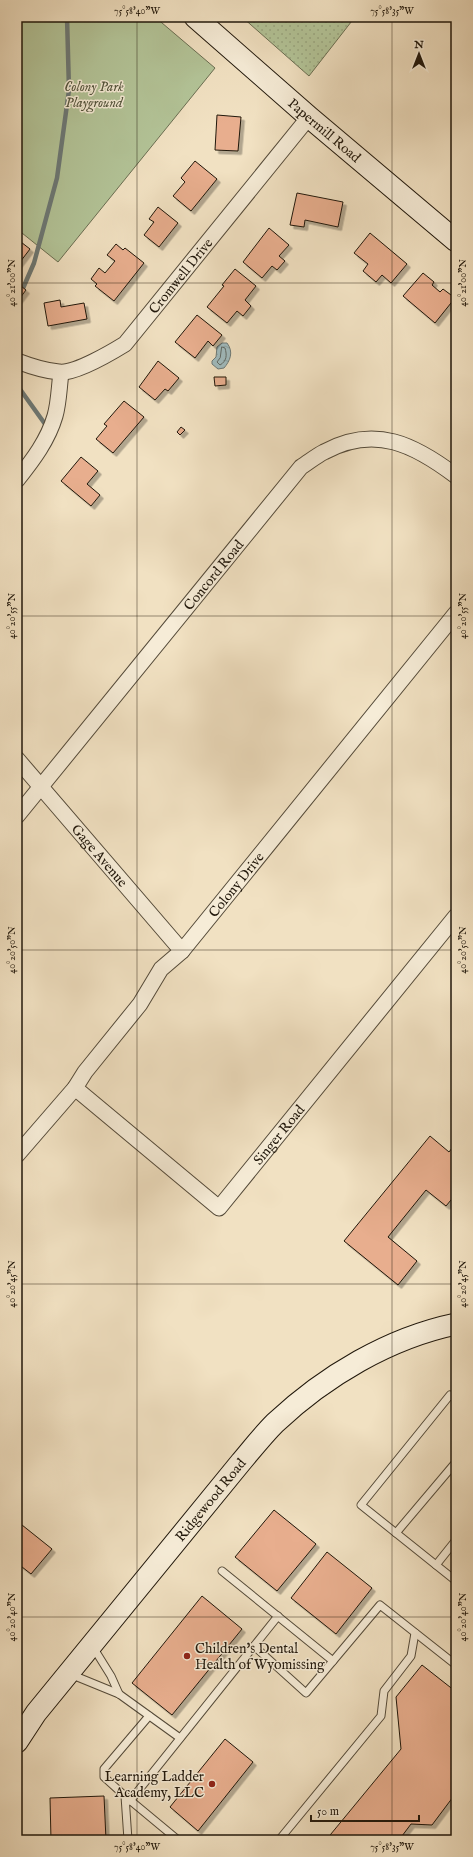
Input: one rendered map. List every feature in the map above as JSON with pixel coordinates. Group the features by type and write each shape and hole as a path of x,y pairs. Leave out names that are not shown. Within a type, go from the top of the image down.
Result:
{"street":[{"name":"Papermill Road","path":"195,17 309,117 456,241"},
{"name":"Cromwell Drive","path":"61,373 95,361 125,344 309,117"},
{"path":"17,361 30,366 61,373 55,416 48,436 33,460 17,480"},
{"name":"Concord Road","path":"17,816 301,467 325,452 342,444 371,439 390,441 414,448 456,476"},
{"name":"Colony Drive","path":"17,1155 75,1088 85,1072 140,1004 161,970 182,951 456,613"},
{"name":"Gage Avenue","path":"17,759 182,951"},
{"name":"Singer Road","path":"75,1088 219,1208 456,916"},
{"name":"Ridgewood Road","path":"17,1742 36,1713 274,1423 322,1385 350,1366 413,1336 456,1324"}],"lane":[{"path":"456,1399 450,1395 361,1505 456,1581"},
{"path":"396,1533 456,1462"},
{"path":"436,1565 456,1540"},
{"path":"222,1571 333,1661"},
{"path":"254,1646 306,1693 380,1605 456,1665"},
{"path":"128,1840 127,1799 180,1738 278,1616"},
{"path":"279,1840 381,1716 384,1691 411,1656 415,1633"},
{"path":"91,1646 111,1676 119,1694"},
{"path":"69,1674 119,1694 180,1738"},
{"path":"149,1716 104,1769 104,1777 127,1799 178,1840"}],"green space":[{"name":"Colony Park Playground","path":"17,17 155,17 215,68 58,262 17,229"},
{"path":"242,17 355,17 309,76"}],"water":[{"path":"222,343 227,343 231,353 224,368 218,369 212,364 212,361 216,357 217,347"}],"building":[{"path":"217,115 241,117 238,151 215,150"},
{"path":"195,161 217,179 191,211 173,196 185,182 181,178"},
{"path":"297,193 343,202 338,227 305,220 304,227 290,225"},
{"path":"158,207 178,223 159,247 144,235 154,222 149,219"},
{"path":"269,228 289,245 279,256 285,261 277,270 272,266 262,278 243,262"},
{"path":"370,233 407,264 391,283 382,275 376,282 363,271 368,264 354,253"},
{"path":"17,239 30,249 17,266"},
{"path":"116,244 123,250 125,248 144,263 114,301 95,286 97,284 91,279 99,268 105,273 115,261 107,255"},
{"path":"235,269 256,286 245,300 251,306 243,316 237,311 227,323 207,307 224,286 222,285"},
{"path":"423,273 434,282 432,285 440,292 443,289 455,298 435,323 403,296"},
{"path":"17,283 26,290 17,302"},
{"path":"60,300 61,307 84,303 87,319 48,326 44,303"},
{"path":"197,315 222,335 213,346 208,341 195,358 175,342"},
{"path":"158,361 179,378 168,391 165,389 155,400 139,387"},
{"path":"214,377 226,377 226,385 215,386"},
{"path":"124,401 144,417 113,453 96,439 107,426 104,424"},
{"path":"181,427 185,430 180,435 177,432"},
{"path":"81,457 98,471 87,484 100,495 91,506 61,481"},
{"path":"430,1136 449,1152 456,1143 456,1194 446,1206 426,1190 388,1237 417,1261 398,1285 344,1241"},
{"path":"274,1510 316,1544 277,1591 235,1557"},
{"path":"17,1521 52,1549 31,1574 17,1563"},
{"path":"327,1552 372,1588 336,1634 291,1598"},
{"name":"Children's Dental Health of Wyomissing","path":"202,1596 242,1629 172,1715 132,1683"},
{"path":"422,1665 455,1691 456,1793 432,1825 411,1824 399,1840 326,1840 401,1749 396,1697"},
{"name":"Learning Ladder Academy, LLC","path":"225,1739 253,1762 198,1831 170,1807"},
{"path":"104,1796 106,1840 51,1840 50,1798"}],"waterway":[{"path":"17,302 34,263 57,178 69,90 67,17"},
{"path":"17,385 45,424 46,429"}],"place":[{"name":"Children's Dental Health of Wyomissing","path":"187,1656"},
{"name":"Learning Ladder Academy, LLC","path":"212,1784"}]}
